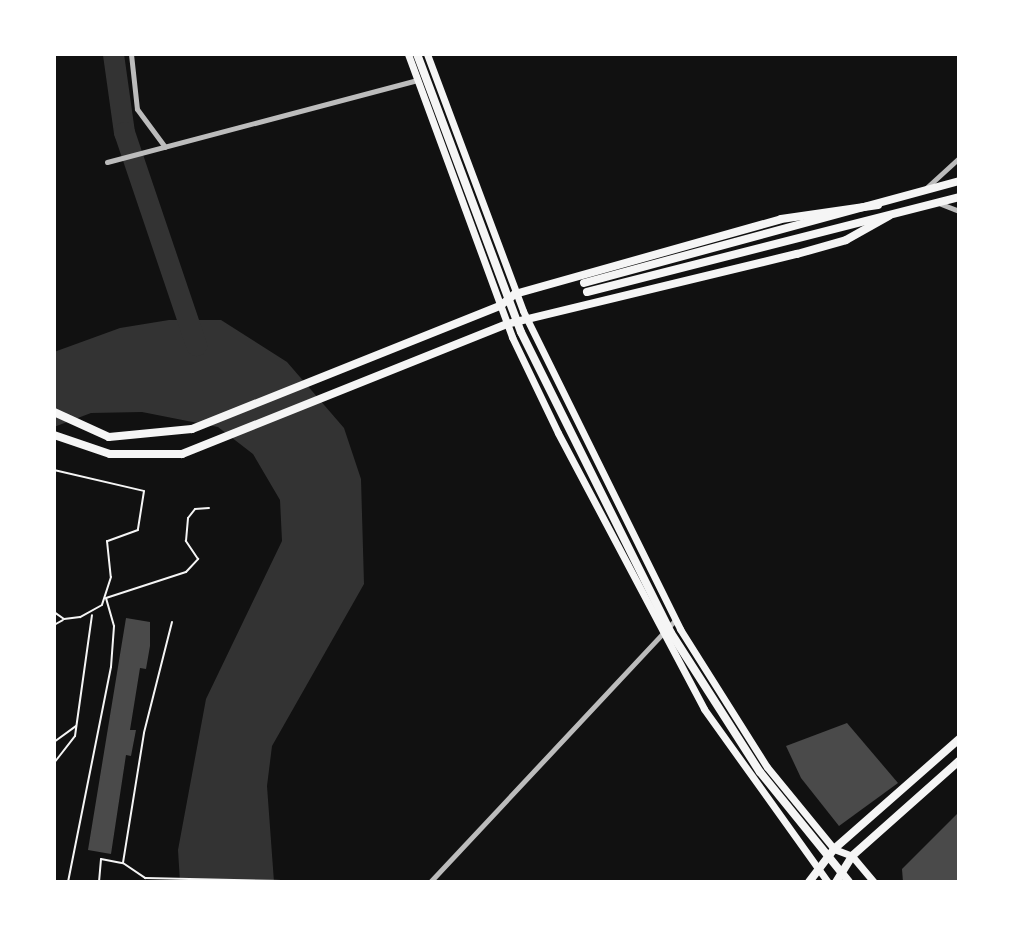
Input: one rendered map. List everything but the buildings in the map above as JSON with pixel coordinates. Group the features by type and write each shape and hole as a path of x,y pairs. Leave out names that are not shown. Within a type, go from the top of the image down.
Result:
{"main road":[{"path":"408,54 507,324 663,637 704,709 821,863 828,882"},
{"path":"417,54 521,332 671,633 760,772 849,882"},
{"path":"427,54 515,294 675,620 767,767 834,849 852,856 874,882"},
{"path":"959,181 586,288 959,197"},
{"path":"54,412 109,437 162,436 344,369 500,306 515,294 781,219 878,205"},
{"path":"54,435 110,454 181,454 507,324 531,323 846,240 889,216"},
{"path":"809,882 834,849 959,739"},
{"path":"836,882 852,856 959,761"}],"street":[{"path":"131,54 137,109 162,148"},
{"path":"107,162 417,80"},
{"path":"921,192 959,158"},
{"path":"938,203 959,211"},
{"path":"430,882 663,637 675,620"}],"path":[{"path":"54,470 144,491 138,530 107,541 106,598 114,626 111,670 68,882"},
{"path":"54,763 76,726 92,614 106,598 186,572 198,559 186,541 188,518 195,509 209,508"},
{"path":"54,612 64,619"},
{"path":"54,625 64,619 92,614"},
{"path":"123,863 139,759 172,622"},
{"path":"54,742 76,726"},
{"path":"99,882 101,859 123,863 145,878 281,881"}],"shaded area":[{"path":"169,320 221,320 287,362 344,428 361,479 364,584 272,746 267,786 274,882 180,882 178,850 206,699 282,541 280,500 253,454 218,427 142,412 91,413 54,427 54,352 120,328"}],"waterway":[{"path":"113,54 124,132 196,345"}]}
